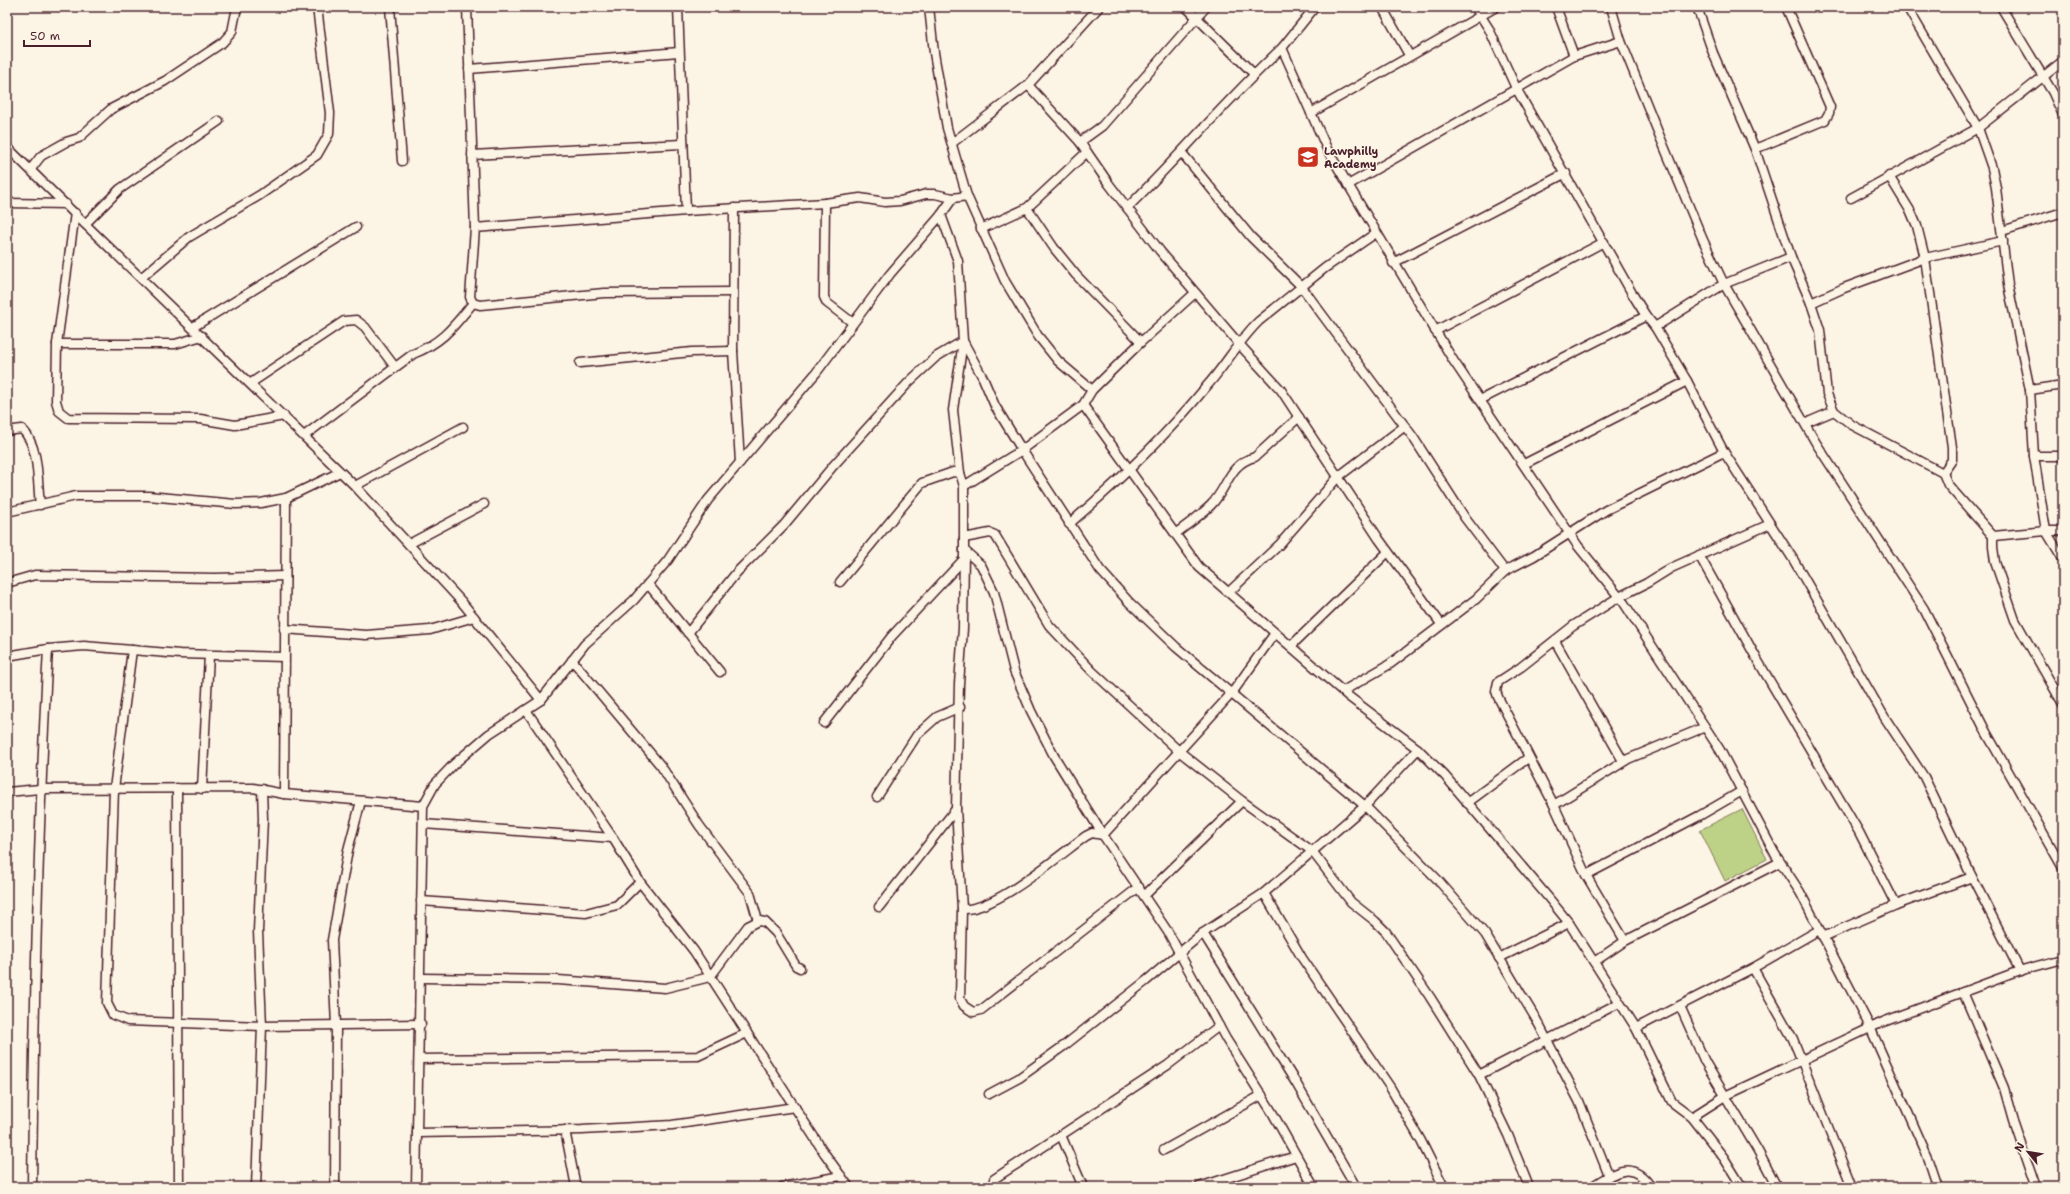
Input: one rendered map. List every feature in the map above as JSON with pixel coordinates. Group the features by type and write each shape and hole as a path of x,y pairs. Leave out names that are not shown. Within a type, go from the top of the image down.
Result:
{"street":[{"path":"31,169 41,156 66,142 79,138 111,109 165,80 222,43 232,32 237,7"},
{"path":"141,278 189,237 260,195 317,155 329,134 330,120 317,7"},
{"path":"390,7 402,161"},
{"path":"467,7 475,228 470,297 473,303 480,305 604,293 733,292"},
{"path":"678,7 682,144 686,211"},
{"path":"929,7 934,53 947,128 966,196 1005,281 1038,336 1058,361 1092,390"},
{"path":"952,143 1028,85 1099,7"},
{"path":"1186,7 1254,74"},
{"path":"1080,142 1102,126 1206,7"},
{"path":"1127,208 1182,153 1254,74 1282,48 1315,7"},
{"path":"1382,7 1409,56"},
{"path":"1475,7 1489,30 1516,88 1566,173 1646,316 1655,327 1687,381 1724,452 1793,559 1885,718 1924,776 1972,877 2020,971"},
{"path":"1311,113 1496,7"},
{"path":"1556,7 1574,56"},
{"path":"1610,7 1622,41 1703,240 1724,284 1816,442 1924,608 1986,732 2063,868"},
{"path":"1697,7 1713,53 1755,149 1791,257 1811,303 1820,330 1827,394 1834,411 1852,425 1943,473"},
{"path":"1755,149 1825,120 1829,113 1830,107 1786,7"},
{"path":"2001,7 2042,78 2053,93 2063,115"},
{"path":"1909,8 1978,128 1992,168 2002,231 2008,285 2030,390 2034,456 2046,531 2063,559"},
{"path":"1348,185 1574,56 1622,41"},
{"path":"1282,48 1328,152 1435,331 1578,546 1619,597 1720,750 1780,862 1800,892 1870,1027 1928,1160 1938,1187"},
{"path":"469,70 680,52"},
{"path":"1851,198 1978,128 2063,61"},
{"path":"1028,85 1080,142 1127,208 1195,293 1281,390 1388,552 1441,624"},
{"path":"85,224 120,188 219,121"},
{"path":"472,155 682,144"},
{"path":"7,147 355,486 474,617 540,700"},
{"path":"981,229 1027,208 1087,152"},
{"path":"1182,153 1251,237 1301,286 1404,426 1465,518 1505,571"},
{"path":"1394,262 1566,173"},
{"path":"1889,176 1911,212 1917,226 1925,258 1952,447 1952,460 1943,473 1944,479 1993,536 1995,562 2014,620 2063,704"},
{"path":"475,228 686,211 825,203 860,198 893,201 935,194 953,198 966,196"},
{"path":"416,1187 421,1024 420,901 423,806 435,784 454,764 489,734 540,700 585,644 634,600 648,584 668,560 708,500 816,373 890,274 941,215 953,198"},
{"path":"7,203 66,204"},
{"path":"825,203 824,297 827,303 853,323"},
{"path":"734,208 733,351 740,462"},
{"path":"1027,208 1054,248 1076,275 1140,342"},
{"path":"2002,231 2063,212"},
{"path":"74,213 57,344 56,401 59,411 68,418 200,419 235,425 284,416"},
{"path":"941,215 958,261 963,341 953,410 960,473 964,486 964,559 956,809 962,909 960,999 964,1006 973,1012 981,1010 1139,887"},
{"path":"193,327 356,227"},
{"path":"1069,524 1129,470 1206,387 1240,345 1249,330 1301,286 1376,233"},
{"path":"1811,303 1844,288 1925,258 2003,241"},
{"path":"1435,331 1604,242"},
{"path":"1655,327 1724,284 1791,257"},
{"path":"964,486 1022,450 1083,405 1092,390 1140,342 1195,293"},
{"path":"304,436 413,354 430,347 444,337 473,303"},
{"path":"1480,400 1646,316"},
{"path":"251,384 344,321 356,320 364,327 395,367"},
{"path":"57,344 175,344 202,336"},
{"path":"963,341 983,378 995,406 1069,524 1100,570 1129,602 1176,647 1365,806 1438,880 1485,934 1547,1039 1579,1101 1609,1176"},
{"path":"688,633 737,572 784,525 833,466 909,382 936,357 963,341"},
{"path":"580,363 692,352 733,351"},
{"path":"1524,464 1687,381"},
{"path":"2030,390 2063,385"},
{"path":"1083,405 1199,567 1343,692 1418,750 1445,776 1569,923 1636,1028 1672,1102 1692,1117 1724,1158 1742,1187"},
{"path":"1806,423 1834,411"},
{"path":"1175,534 1211,505 1237,466 1246,459 1255,456 1299,417"},
{"path":"1229,592 1279,545 1338,477 1404,426"},
{"path":"355,486 463,427"},
{"path":"7,431 22,429 29,436 35,456 40,505"},
{"path":"1343,692 1390,664 1476,599 1505,571 1534,556 1606,510 1724,452"},
{"path":"2034,456 2063,456"},
{"path":"7,512 76,496 98,495 165,497 236,504 261,503 286,498 340,472"},
{"path":"840,582 922,483 953,472 960,473"},
{"path":"284,794 286,498"},
{"path":"409,544 484,504"},
{"path":"1625,940 1586,875 1554,806 1528,758 1496,691 1496,687 1498,682 1555,641 1573,626 1619,597 1647,583 1671,568 1770,524"},
{"path":"1993,536 2046,531 2063,531"},
{"path":"964,538 990,533 995,535 1049,626 1092,671 1180,752 1242,801 1312,851 1351,902 1386,932 1430,996 1479,1075 1508,1135 1529,1187"},
{"path":"964,550 981,565 994,592 1014,671 1031,711 1054,756 1103,835 1145,895 1180,952 1219,1026 1262,1095 1314,1187"},
{"path":"1291,646 1388,552"},
{"path":"1699,555 1758,661 1859,832 1896,904"},
{"path":"824,724 892,636 964,559"},
{"path":"7,583 35,575 215,578 285,576"},
{"path":"648,584 720,672"},
{"path":"284,630 366,635 430,630 474,617"},
{"path":"1103,835 1232,693 1275,633"},
{"path":"1555,641 1623,761"},
{"path":"7,656 48,649 84,646 208,655 284,657"},
{"path":"32,1187 34,1012 40,790 48,649"},
{"path":"132,650 114,788 107,1003 114,1015 128,1021 262,1026 421,1024"},
{"path":"202,789 208,655"},
{"path":"572,660 661,766 699,825 750,893 758,921"},
{"path":"877,797 917,735 937,717 960,707"},
{"path":"526,710 613,838 640,882 694,951 795,1108 849,1187"},
{"path":"1554,806 1623,761 1705,727"},
{"path":"989,1094 1019,1078 1070,1041 1203,933 1264,893 1365,806 1418,750"},
{"path":"1467,803 1528,758"},
{"path":"7,792 114,788 262,789 284,794 423,806"},
{"path":"177,788 179,1187"},
{"path":"256,1187 262,1026 258,931 263,819 262,789"},
{"path":"1586,875 1699,816 1742,791"},
{"path":"335,1187 336,1025 332,940 348,850 361,801"},
{"path":"1145,895 1242,801"},
{"path":"879,907 956,809"},
{"path":"423,824 613,838"},
{"path":"962,909 970,910 999,897 1086,836 1092,833 1103,835"},
{"path":"1594,962 1625,940 1780,862"},
{"path":"1636,1028 1821,933 1972,877"},
{"path":"420,901 586,913 617,905 640,882"},
{"path":"1264,893 1302,958 1390,1087 1421,1141 1444,1187"},
{"path":"421,978 558,980 665,988 710,976 748,926 758,921 765,922 776,933 796,966 800,968"},
{"path":"1500,958 1569,923"},
{"path":"1203,933 1296,1083 1356,1187"},
{"path":"1692,1117 1725,1096 1802,1061 1819,1051 1870,1027 2020,971 2063,959"},
{"path":"1753,968 1794,1039 1852,1187"},
{"path":"1963,992 2004,1088 2013,1120 2036,1187"},
{"path":"1479,1075 1619,1003"},
{"path":"1680,1006 1705,1062 1777,1187"},
{"path":"994,1178 1168,1065 1219,1026"},
{"path":"420,1059 698,1056 747,1033"},
{"path":"1164,1150 1262,1095"},
{"path":"417,1133 566,1130 672,1125 795,1108"},
{"path":"566,1130 576,1187"},
{"path":"1061,1134 1083,1187"},
{"path":"1200,1187 1296,1156"},
{"path":"1591,1187 1609,1176 1625,1170 1635,1171 1643,1175 1651,1187"},
{"path":"782,1187 841,1176"}],"green space":[{"path":"1742,809 1767,859 1725,881 1700,830"}],"place":[{"name":"Lawphilly Academy","path":"1308,157"}]}
